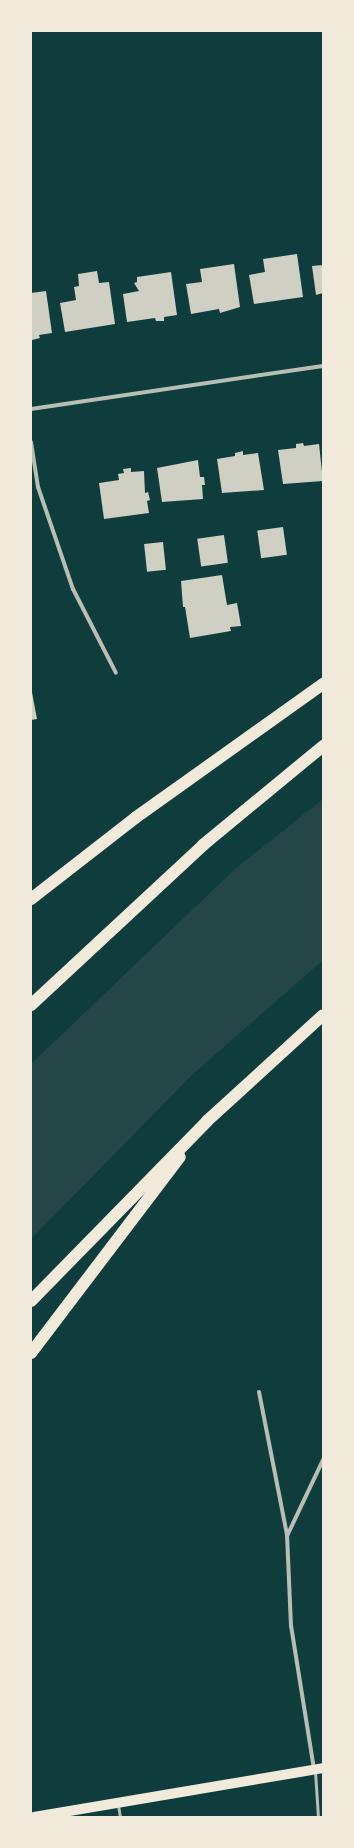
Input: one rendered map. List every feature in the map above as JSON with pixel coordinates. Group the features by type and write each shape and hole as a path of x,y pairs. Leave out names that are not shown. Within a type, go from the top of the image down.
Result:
{"highway":[{"path":"31,899 135,818 323,684"},
{"path":"31,1004 203,845 323,746"},
{"path":"31,1301 207,1121 323,1015"},
{"path":"31,1353 207,1121"}],"main road":[{"path":"34,1817 319,1769"}],"street":[{"path":"31,409 323,366"},
{"path":"31,442 38,487 73,589 116,673"},
{"path":"259,1392 288,1536 291,1626 319,1769"},
{"path":"288,1536 323,1460"}],"lane":[{"path":"318,1817 319,1769"},
{"path":"118,1803 120,1817"}],"shaded area":[{"path":"323,799 323,960 193,1074 31,1239 31,1064 235,869"}],"building":[{"path":"297,254 303,297 254,304 249,275 265,272 263,259"},
{"path":"234,264 240,307 220,313 219,309 191,314 186,284 202,282 200,269"},
{"path":"323,265 323,293 316,295 312,266"},
{"path":"97,271 99,283 109,282 115,324 65,332 60,303 76,300 74,287 79,286 78,274"},
{"path":"171,272 177,315 164,317 164,321 156,321 155,318 127,322 123,294 139,291 134,283 137,282 137,277"},
{"path":"46,291 52,333 39,335 40,338 32,340 31,293"},
{"path":"303,443 304,446 319,444 323,481 283,484 278,450 296,448 296,444"},
{"path":"243,451 243,455 258,453 264,490 222,493 217,459 235,456 235,453"},
{"path":"198,460 200,477 204,477 205,485 202,485 203,499 162,502 157,468"},
{"path":"131,468 131,472 144,471 145,493 148,492 150,500 147,501 149,513 104,519 99,483 119,480 118,474 124,473 123,469"},
{"path":"283,527 287,555 261,558 257,531"},
{"path":"224,535 228,563 201,566 197,539"},
{"path":"163,542 166,570 147,572 144,544"},
{"path":"222,575 227,605 237,603 241,626 230,627 231,631 190,638 185,607 183,607 181,581"},
{"path":"31,687 37,719 31,720"}]}
